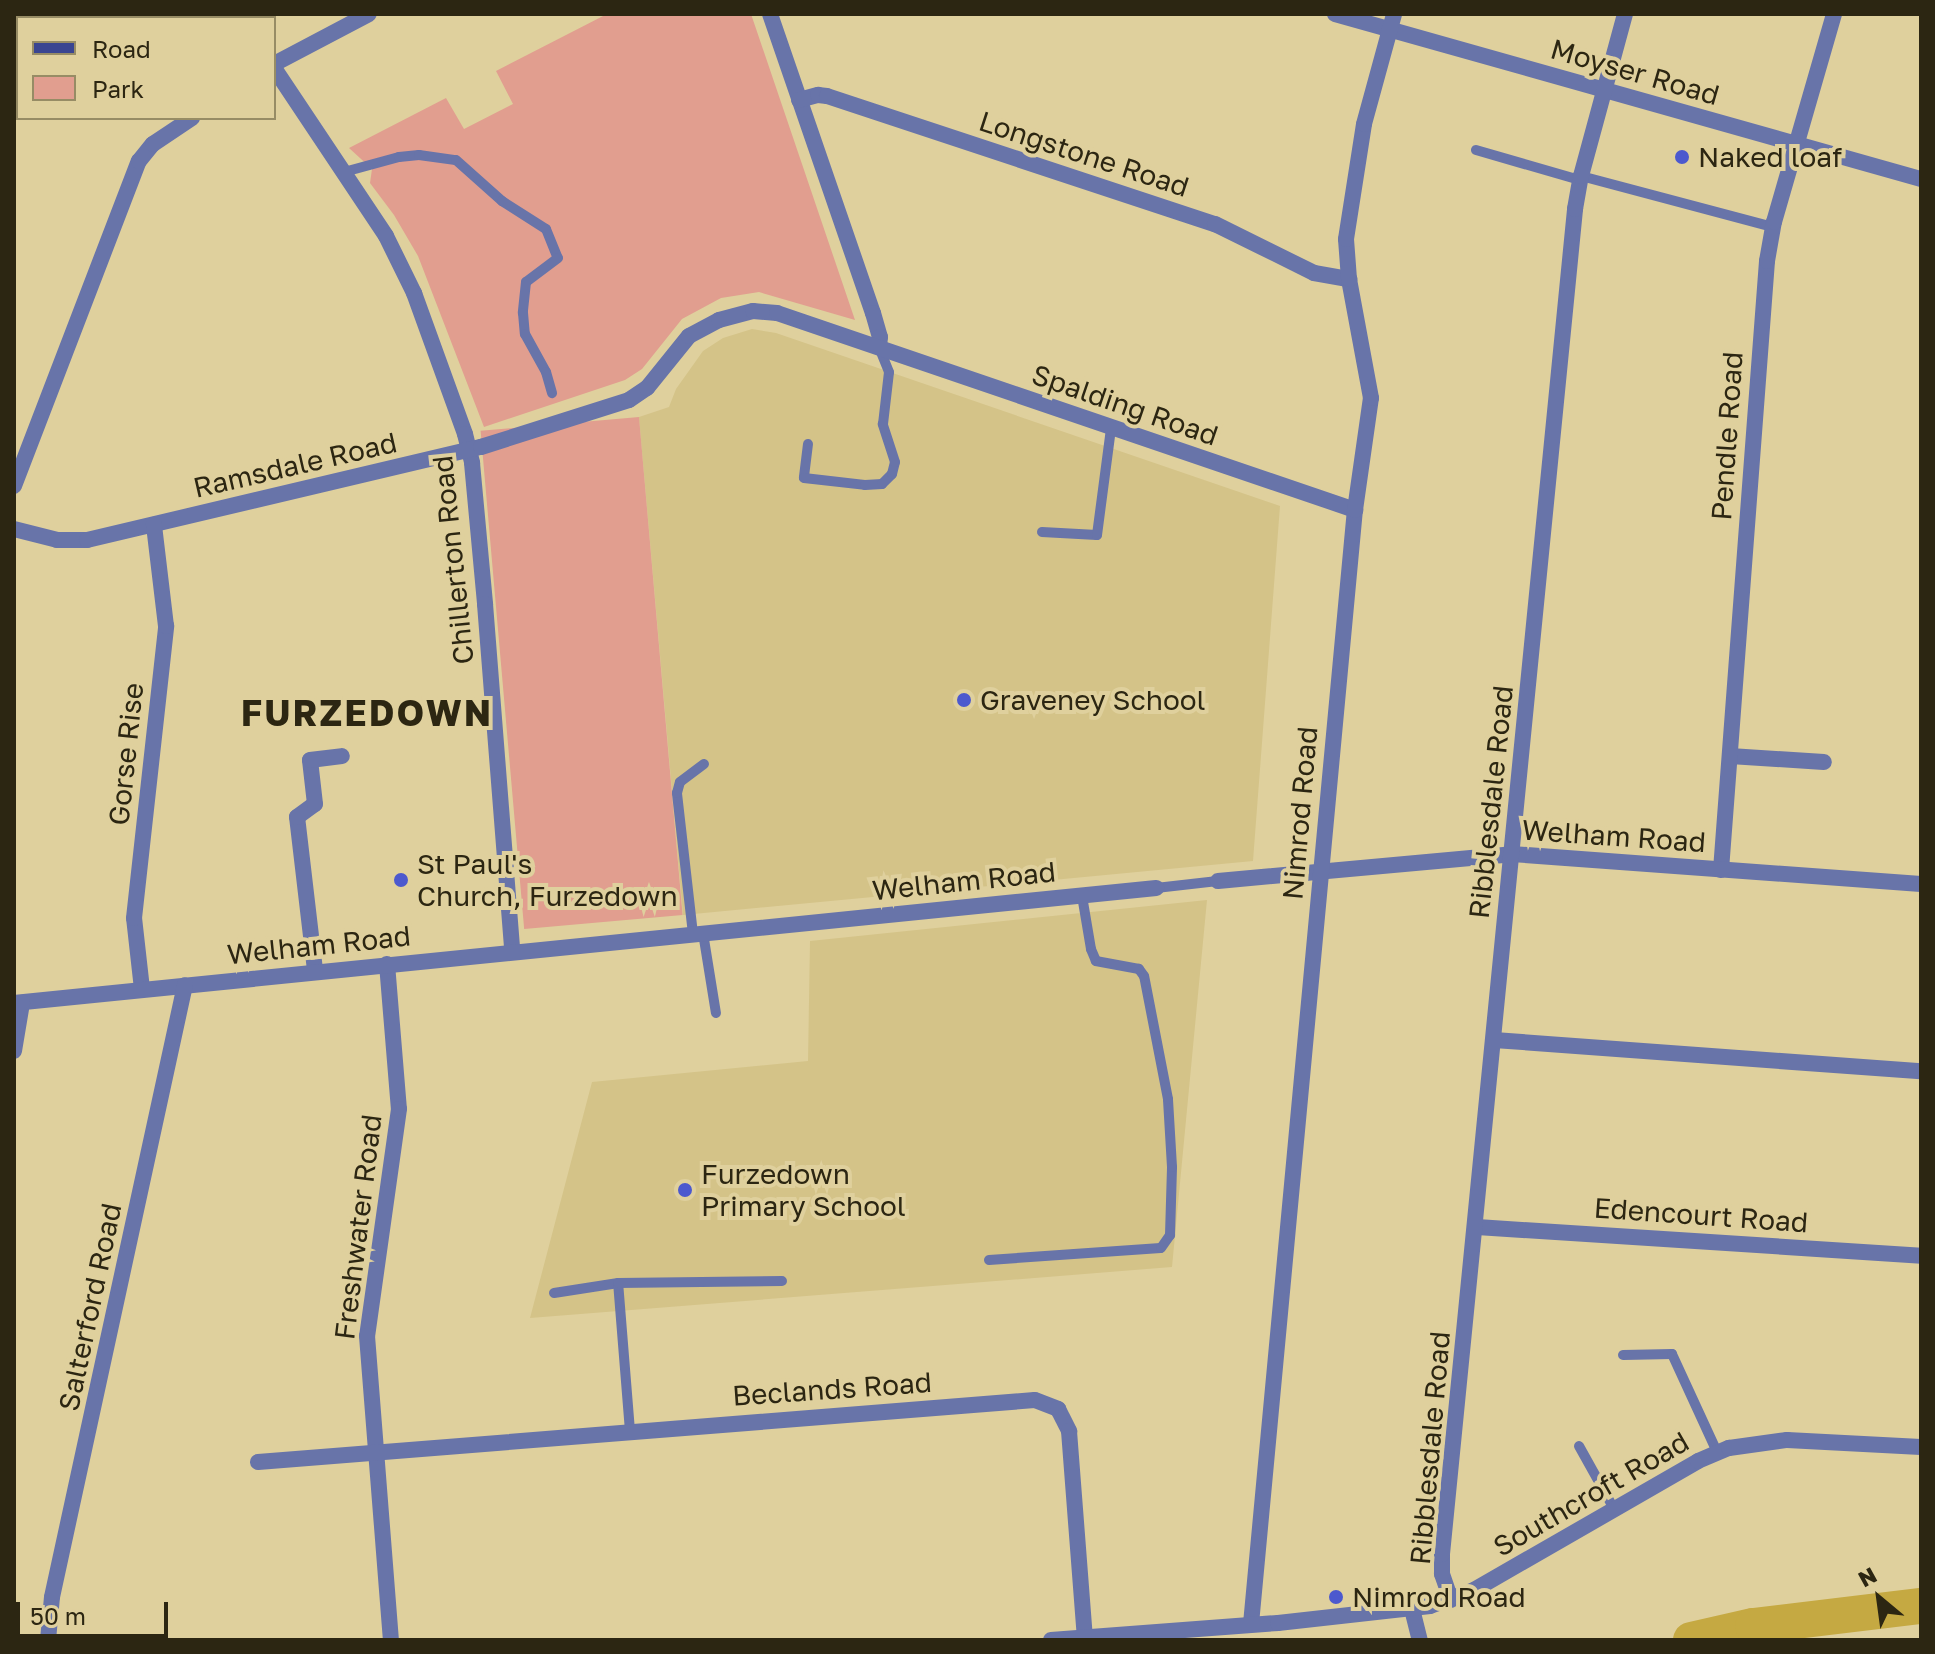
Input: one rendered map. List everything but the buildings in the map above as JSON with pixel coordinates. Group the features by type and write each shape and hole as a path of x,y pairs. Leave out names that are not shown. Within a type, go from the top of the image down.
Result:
{"street":[{"path":"276,65 369,14"},
{"path":"770,14 873,313 880,337 879,347"},
{"name":"Moyser Road","path":"1335,14 1392,22 1605,90 1921,179"},
{"name":"Ribblesdale Road","path":"1451,1600 1442,1574 1442,1554 1580,178 1625,14"},
{"name":"Pendle Road","path":"1721,870 1767,261 1773,227 1834,14"},
{"name":"Nimrod Road","path":"1251,1624 1355,510 1371,398 1349,279 1346,239 1364,124 1392,22"},
{"name":"Chillerton Road","path":"276,69 386,236 414,293 469,450 512,950"},
{"name":"Longstone Road","path":"799,100 827,96 1215,224 1314,273 1349,279"},
{"path":"14,486 139,161 153,144 189,120"},
{"name":"Ramsdale Road","path":"14,529 72,541 154,525 469,450 629,400 647,388 689,336 737,313 777,313 879,347"},
{"name":"Spalding Road","path":"879,347 1355,510"},
{"name":"Gorse Rise","path":"142,989 134,918 166,626 154,525"},
{"path":"315,970 297,817 315,804 310,760 342,756"},
{"path":"1730,756 1824,762"},
{"name":"Welham Road","path":"1218,881 1512,854 1921,884"},
{"name":"Welham Road","path":"18,1003 512,950 1156,888"},
{"name":"Freshwater Road","path":"387,964 399,1086 395,1151 367,1336 391,1640"},
{"name":"Salterford Road","path":"48,1640 52,1597 185,985"},
{"path":"14,1051 18,1003"},
{"path":"1494,1040 1921,1071"},
{"name":"Edencourt Road","path":"1477,1227 1921,1256"},
{"name":"Beclands Road","path":"258,1462 1035,1400 1051,1403 1063,1415 1069,1431 1085,1637"},
{"name":"Southcroft Road","path":"1051,1640 1412,1609 1451,1600 1717,1452 1748,1443 1777,1440 1921,1447"},
{"path":"1412,1609 1420,1640"}],"lane":[{"path":"1476,150 1773,227"},
{"path":"344,172 399,157 419,155 456,160 502,201 546,229 558,258 526,282 523,313 525,334 546,372 552,393"},
{"path":"808,444 804,478 865,485 882,484 892,474 895,462 883,424 889,372 879,347"},
{"path":"1042,532 1097,535 1111,428"},
{"path":"704,764 680,782 677,793 698,934 716,1013"},
{"name":"Welham Road","path":"1156,888 1218,881"},
{"path":"989,1260 1161,1248 1170,1235 1172,1167 1168,1099 1144,976 1139,969 1096,961 1082,896"},
{"path":"554,1293 618,1283 782,1281"},
{"path":"618,1283 630,1431"},
{"path":"1623,1355 1672,1354 1717,1452"},
{"path":"1579,1446 1614,1509"}],"shaded area":[{"name":"Graveney School","path":"752,329 776,333 1280,506 1253,861 683,915 639,417 669,407 676,389 703,351 723,338"},
{"path":"1207,900 1172,1267 530,1318 592,1082 808,1061 810,941"}],"green space":[{"path":"607,14 751,14 855,320 759,292 721,298 682,319 642,369 625,380 484,427 418,256 394,215 370,183 372,169 349,148 446,98 464,129 513,104 496,71"},
{"path":"639,417 683,915 524,929 481,431"}],"waterway":[{"path":"1691,1640 1753,1626 1921,1606"}],"place":[{"name":"Naked loaf","path":"1682,157"},
{"name":"Graveney School","path":"964,700"},
{"name":"St Paul's Church, Furzedown","path":"401,880"},
{"name":"Furzedown Primary School","path":"685,1190"},
{"name":"Nimrod Road","path":"1336,1597"}],"district":[{"name":"FURZEDOWN","path":"367,713"}]}
